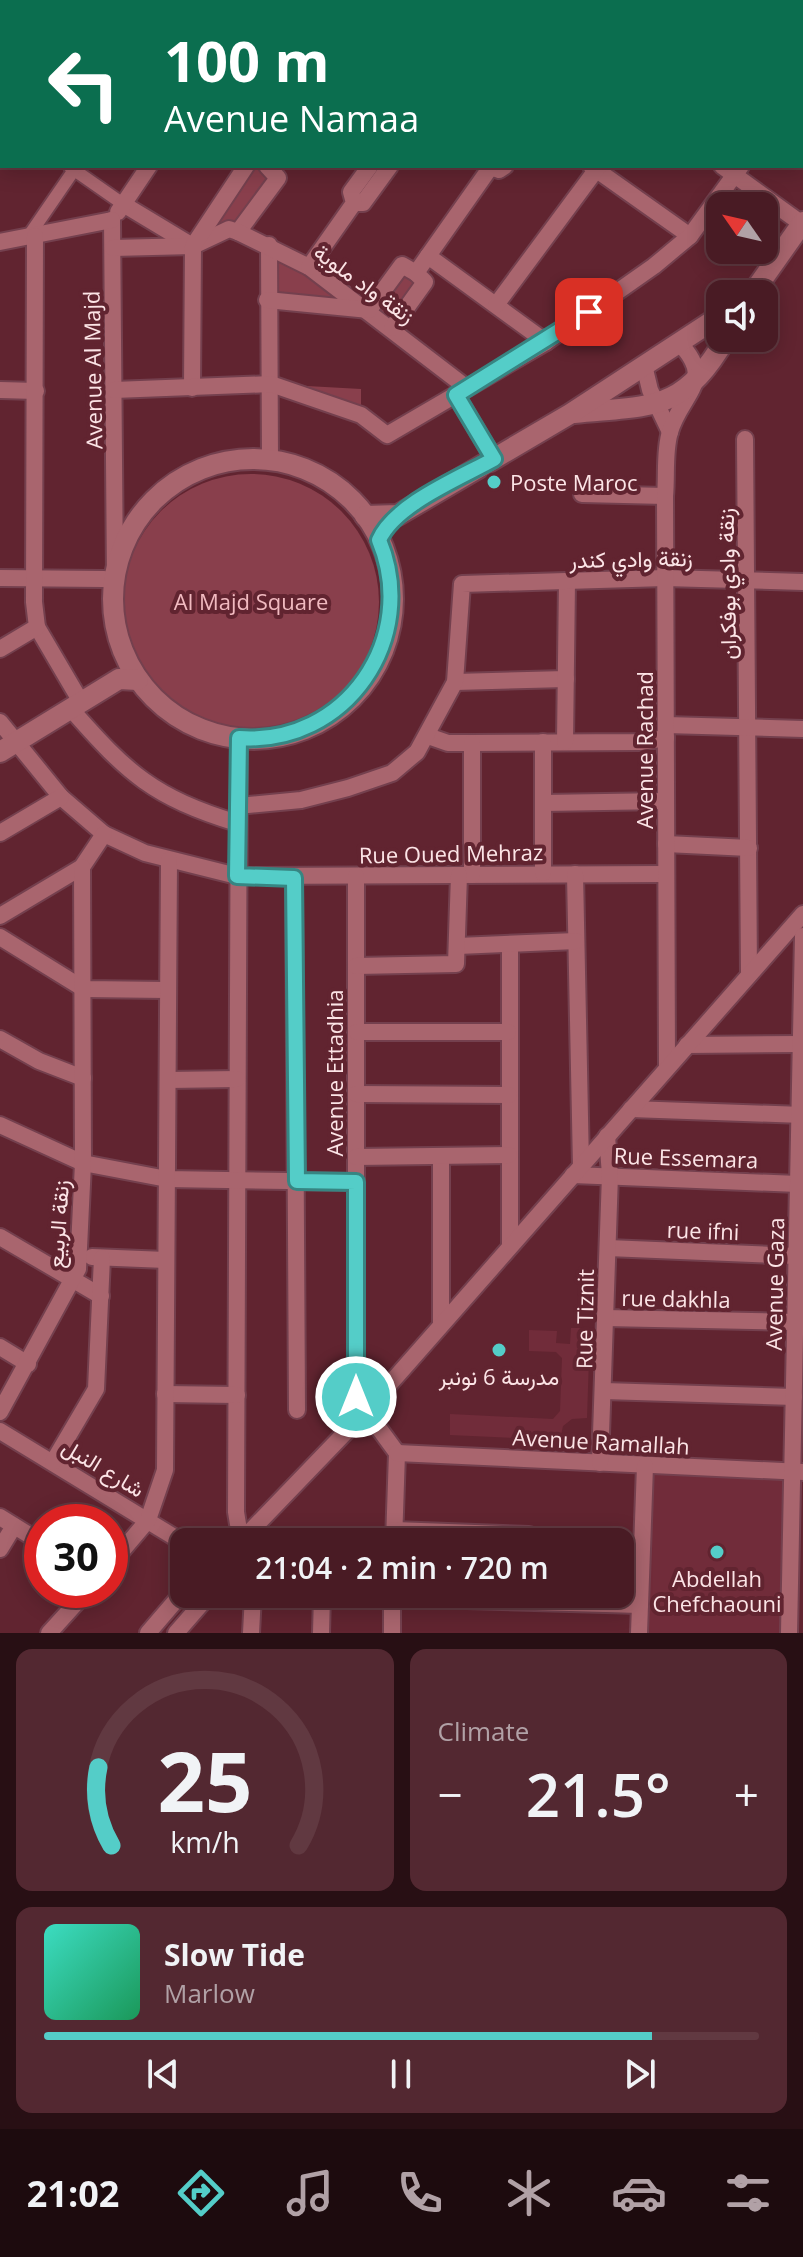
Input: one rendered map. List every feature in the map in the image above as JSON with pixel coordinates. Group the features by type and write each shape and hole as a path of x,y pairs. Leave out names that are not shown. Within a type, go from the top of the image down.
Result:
{"street":[{"path":"193,246 71,168 32,237 37,627 76,706 119,764 150,786 197,810 238,815 373,781 402,766 428,736 455,682 566,679"},
{"path":"0,242 112,220 148,168"},
{"path":"192,388 193,246 245,168"},
{"path":"113,248 193,246 233,231 278,178 270,168"},
{"path":"354,203 351,192 369,168"},
{"path":"354,203 363,203 389,168"},
{"path":"416,273 493,168"},
{"path":"496,305 594,168"},
{"path":"596,168 690,236"},
{"path":"114,390 271,384 361,415 387,435 546,342 654,266 690,236 732,169 802,223 762,280"},
{"path":"309,267 354,203"},
{"name":"Avenue Al Majd","path":"109,579 115,520 112,220"},
{"name":"زنقة واد ملوية","path":"233,231 269,245 309,267 392,328 462,392"},
{"path":"269,245 270,460"},
{"path":"428,256 546,342"},
{"path":"267,300 369,310 402,265 425,282 392,328"},
{"path":"379,540 398,515 570,414 706,325"},
{"path":"679,343 694,361 696,381"},
{"path":"570,414 657,405 674,398 696,381 716,352"},
{"path":"644,365 670,432"},
{"name":"Avenue Rachad","path":"667,1067 665,496 670,432 696,381"},
{"path":"0,390 36,391"},
{"path":"462,392 494,459"},
{"name":"زنقة وادي بوفكران","path":"745,439 749,580 749,975"},
{"path":"270,460 322,477 347,496 365,516 379,540 391,580 391,612 380,656 363,684 337,710 310,726 275,737 239,738 207,732 179,718 128,673 115,626 109,579 133,527 170,486 218,464 270,460"},
{"path":"582,494 665,496"},
{"path":"365,516 398,515"},
{"path":"0,578 109,579"},
{"name":"زنقة وادي كندر","path":"455,682 461,584 665,578 803,582"},
{"path":"565,742 567,581"},
{"path":"0,649 37,627"},
{"path":"8,748 128,673"},
{"name":"Rue Oued Mehraz","path":"0,722 8,748 104,834 169,860 237,876 665,874"},
{"path":"428,736 448,743 640,742 666,732 749,727 803,729"},
{"path":"239,738 236,1512 239,1528"},
{"path":"543,742 543,873"},
{"path":"356,966 456,964 466,875 472,743"},
{"path":"0,833 61,797"},
{"path":"543,803 666,801"},
{"path":"0,916 82,867 104,834"},
{"path":"666,844 749,848"},
{"path":"128,1544 148,1520 165,1470 169,860"},
{"name":"زنقة الربيع","path":"0,1412 74,1281 80,1256 84,989 82,867"},
{"path":"575,874 577,1170"},
{"name":"Avenue Ettadhia","path":"356,876 356,1397 366,1411"},
{"path":"294,878 297,1410"},
{"path":"254,1528 366,1411 803,914"},
{"name":"Avenue Gaza","path":"789,1633 798,1472 794,1397 798,1371 795,1322 803,936"},
{"path":"0,937 84,989 167,990"},
{"path":"458,946 576,941"},
{"path":"510,944 510,1246"},
{"path":"357,1032 508,1032"},
{"path":"0,1039 39,1061 83,1078"},
{"path":"687,1045 799,1044"},
{"path":"168,1080 237,1079"},
{"path":"356,1094 509,1095"},
{"path":"631,1109 801,1115"},
{"path":"0,1125 83,1163 167,1179 356,1182"},
{"name":"Rue Tiznit","path":"600,1463 610,1175 607,1136"},
{"path":"356,1157 509,1155"},
{"path":"441,1156 441,1324"},
{"name":"Rue Essemara","path":"577,1170 610,1175 798,1184"},
{"path":"0,1237 101,1296"},
{"name":"rue ifni","path":"608,1248 797,1256"},
{"path":"80,1256 166,1260"},
{"path":"53,1462 96,1389 102,1258"},
{"name":"rue dakhla","path":"605,1318 795,1322"},
{"path":"0,1347 28,1364"},
{"path":"604,1391 794,1397"},
{"path":"165,1394 237,1395"},
{"path":"366,1411 397,1453 394,1528"},
{"name":"شارع النبل","path":"0,1431 170,1534"},
{"name":"Avenue Ramallah","path":"397,1453 798,1472"},
{"path":"639,1633 645,1466"},
{"path":"0,1549 7,1521 24,1532"},
{"path":"634,1605 640,1605"},
{"path":"148,1633 170,1607"},
{"path":"49,1633 72,1608"},
{"path":"176,1633 198,1608"},
{"path":"251,1633 252,1608"},
{"path":"321,1633 322,1608"},
{"path":"392,1608 392,1633"}],"shaded area":[{"path":"571,1328 590,1328 587,1418 572,1419 563,1426 560,1440 450,1435 450,1414 553,1419 560,1411 562,1358 556,1352 529,1351 529,1330 557,1331 556,1343 570,1344"},
{"name":"Abdellah Chefchaouni","path":"645,1466 793,1472 789,1633 639,1633"}],"green space":[{"path":"247,168 266,168 276,178 234,229 193,246"},
{"path":"269,245 368,310 271,297"},
{"path":"408,267 425,278 392,328 368,310"},
{"path":"271,384 361,389 361,415"},
{"name":"Al Majd Square","path":"251,474 288,480 311,489 332,503 350,521 369,553 379,602 373,639 364,662 350,683 332,701 300,720 251,730 214,724 191,715 170,701 152,683 133,651 123,602 129,565 138,542 152,521 170,503 202,484"}],"place":[{"name":"Poste Maroc","path":"494,482"},
{"name":"مدرسة 6 نونبر","path":"499,1350"},
{"name":"Abdellah Chefchaouni","path":"717,1552"}],"route":[{"path":"356,1397 356,1182 297,1181 294,878 237,876 239,738 261,739 302,730 334,712 360,687 380,656 390,621 391,584 379,540 382,534 398,515 494,459 456,395 546,342 589,312"}]}
